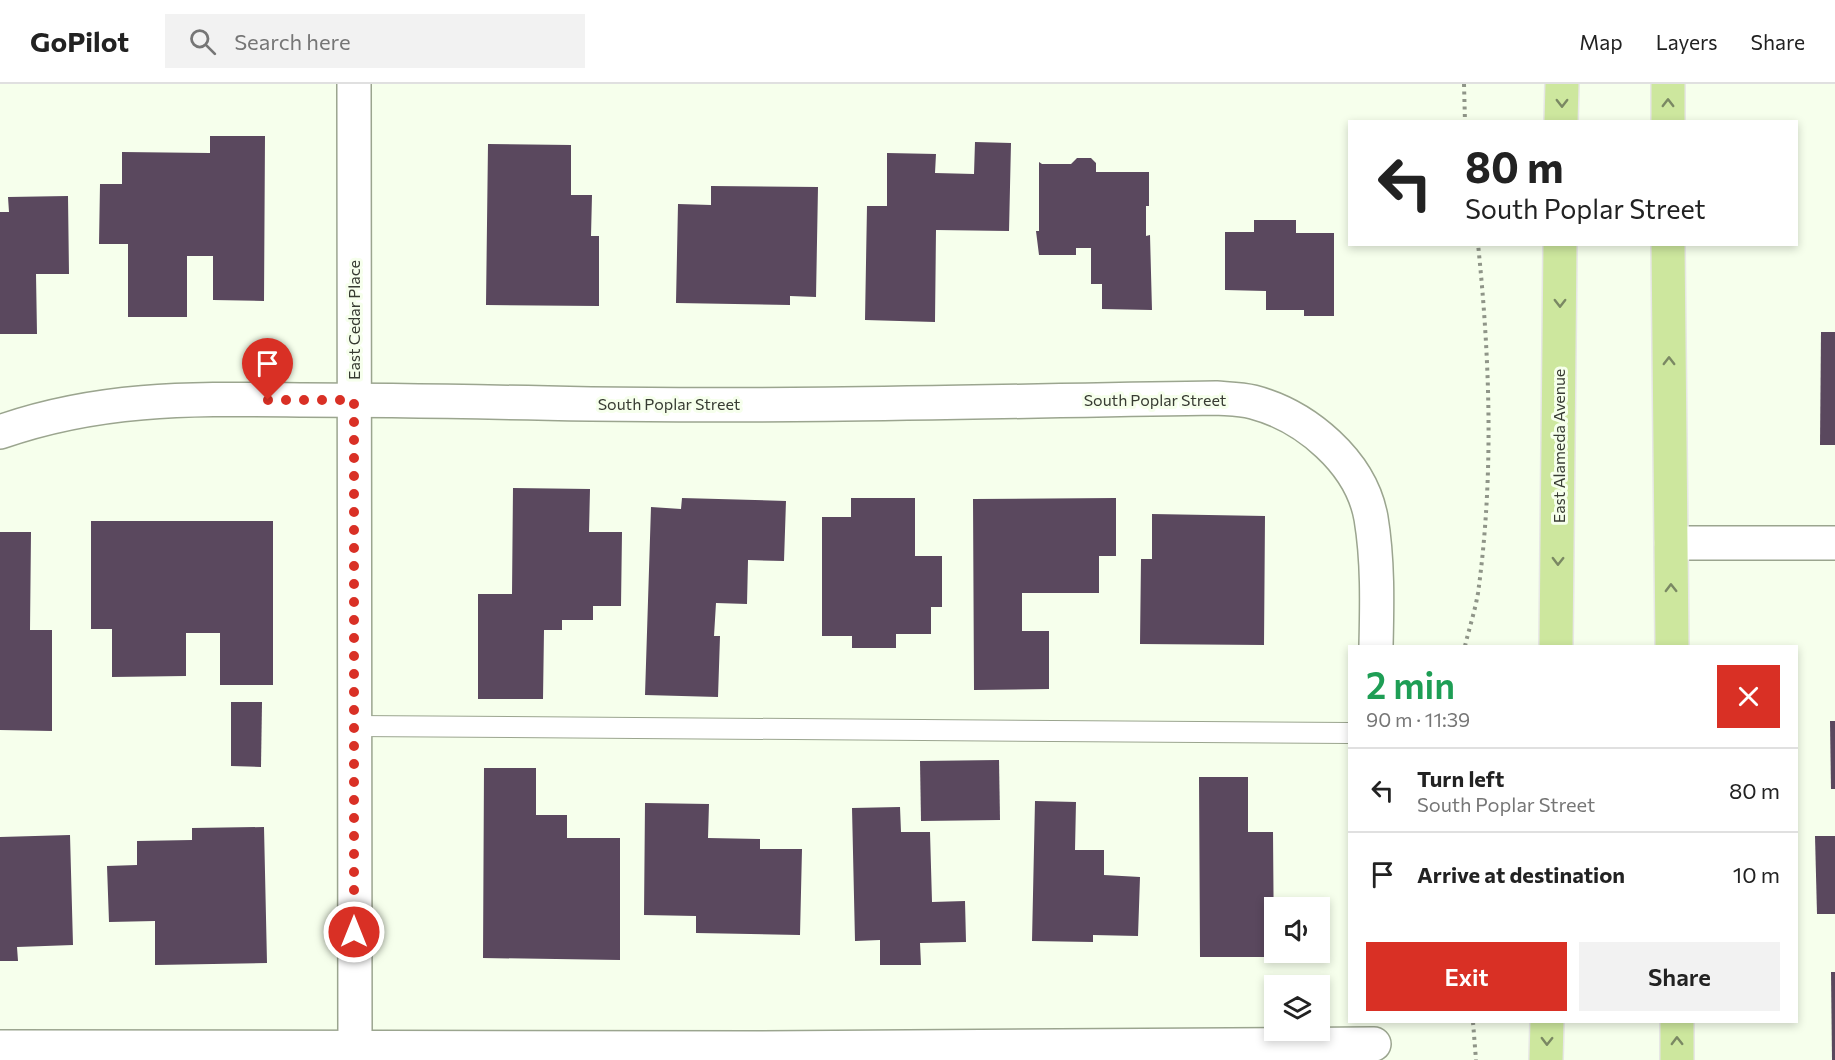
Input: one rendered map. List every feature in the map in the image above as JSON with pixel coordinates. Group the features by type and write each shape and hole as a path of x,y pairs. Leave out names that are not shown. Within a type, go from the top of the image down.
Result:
{"main road":[{"path":"1561,120 1562,84"},
{"path":"1668,84 1668,120"},
{"name":"East Alameda Avenue","path":"1556,645 1560,246"},
{"path":"1668,246 1672,645"},
{"path":"1546,1060 1547,1023"},
{"path":"1677,1023 1677,1060"}],"street":[{"name":"East Cedar Place","path":"354,84 355,1053"},
{"name":"South Poplar Street","path":"0,432 29,422 79,410 149,401 354,400 660,405 1216,398 1252,402 1300,423 1331,445 1359,484 1371,516 1376,562 1376,645"},
{"path":"1671,543 1835,543"},
{"path":"0,1047 355,1053 1374,1042"}],"lane":[{"path":"354,726 1348,733"}],"path":[{"path":"1464,84 1466,120"},
{"path":"1465,645 1477,594 1490,471 1486,316 1478,246"},
{"path":"1473,1023 1476,1060"}],"building":[{"path":"210,136 265,136 264,301 213,300 213,256 187,256 187,317 128,317 128,244 99,244 100,184 122,184 122,152 210,153"},
{"path":"975,142 1011,143 1009,231 936,230 935,322 865,320 867,206 887,206 887,153 936,154 935,173 974,174"},
{"path":"488,144 571,145 571,195 592,195 591,236 599,236 599,306 486,305"},
{"path":"1077,158 1091,158 1096,163 1096,172 1149,172 1146,236 1150,235 1152,310 1102,309 1102,284 1091,284 1091,248 1076,248 1076,255 1039,255 1036,231 1039,231 1039,162 1042,164 1071,164"},
{"path":"711,186 818,187 816,297 790,296 790,305 676,303 678,204 711,205"},
{"path":"68,196 69,274 36,274 37,334 0,334 0,212 9,212 8,197"},
{"path":"1254,220 1296,220 1296,233 1334,233 1334,316 1304,316 1304,310 1266,310 1266,291 1225,290 1225,232 1254,232"},
{"path":"1821,332 1835,332 1835,445 1820,445"},
{"path":"513,488 590,489 589,532 622,532 621,606 593,606 593,620 562,620 562,630 544,630 543,699 478,699 478,594 512,594"},
{"path":"682,498 786,501 784,561 748,560 747,604 716,603 714,636 720,636 718,697 645,695 651,507 681,509"},
{"path":"851,498 915,498 915,556 942,556 942,607 931,607 931,634 896,634 896,648 852,648 852,636 822,636 822,517 851,517"},
{"path":"1116,498 1116,556 1099,556 1099,593 1022,593 1022,631 1049,631 1049,689 974,690 973,499"},
{"path":"1152,514 1265,516 1264,645 1140,644 1141,559 1152,559"},
{"path":"91,521 273,521 273,685 220,685 220,633 186,633 186,676 112,677 112,629 91,629"},
{"path":"0,532 31,532 30,630 52,630 52,731 0,730"},
{"path":"231,702 262,702 261,767 231,766"},
{"path":"1830,721 1835,721 1835,789 1831,789"},
{"path":"999,760 1000,820 921,821 920,761"},
{"path":"484,768 536,768 536,815 567,815 567,838 620,838 620,960 483,958"},
{"path":"1199,777 1248,777 1248,832 1273,832 1274,897 1264,897 1264,957 1200,957"},
{"path":"1035,801 1076,802 1075,850 1104,850 1104,875 1140,877 1138,936 1093,935 1093,942 1032,941"},
{"path":"645,803 709,804 708,838 760,839 760,849 802,849 800,935 696,933 696,916 644,915"},
{"path":"900,807 901,832 930,832 932,902 965,901 966,942 920,943 921,965 880,965 880,940 855,941 852,808"},
{"path":"264,827 267,963 155,965 155,921 109,922 107,866 137,865 137,841 192,840 192,828"},
{"path":"70,835 73,945 17,947 18,961 0,961 0,837"},
{"path":"1815,836 1835,836 1835,914 1817,914"},
{"path":"1831,972 1835,972 1835,1060 1832,1060"}],"route":[{"path":"268,400 354,400 354,932"}]}
